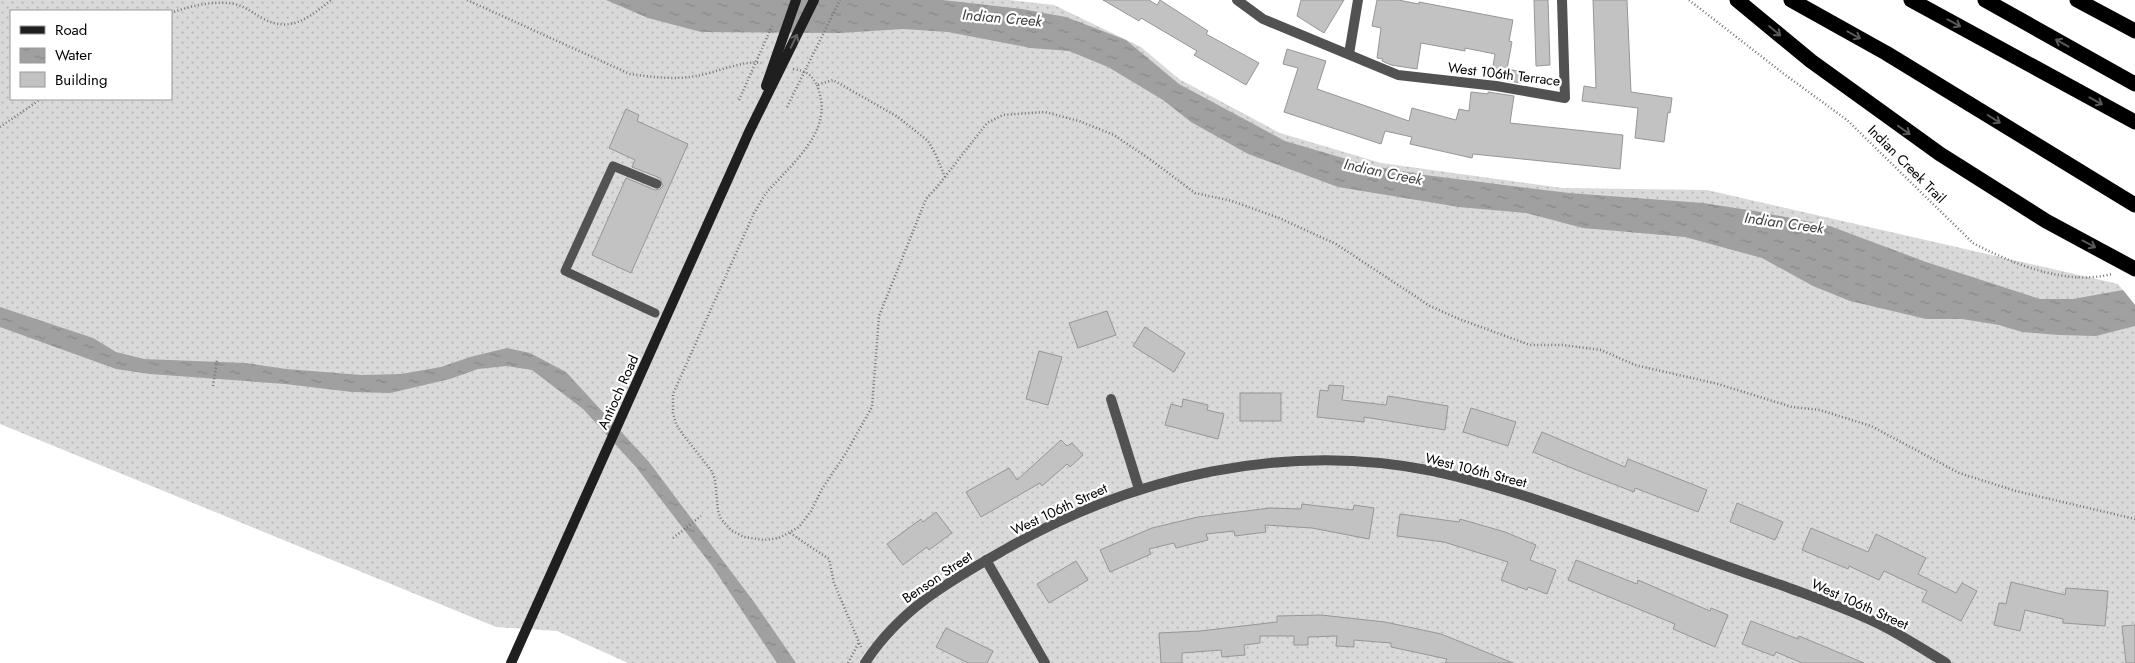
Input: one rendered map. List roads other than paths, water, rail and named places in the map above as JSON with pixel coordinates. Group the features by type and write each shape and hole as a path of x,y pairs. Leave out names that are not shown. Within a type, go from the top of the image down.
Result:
{"highway":[{"path":"1737,0 1811,61 1947,159 2046,221 2135,269"},
{"path":"1791,0 1895,58 2135,205"},
{"path":"1911,0 2135,122"},
{"path":"1985,0 2135,84"},
{"path":"2077,0 2135,30"},
{"path":"2084,0 2121,23"}],"main road":[{"name":"Antioch Road","path":"749,132 796,0"},
{"name":"Antioch Road","path":"511,663 749,132 814,0"}],"street":[{"name":"West 106th Terrace","path":"1237,0 1263,19 1398,75 1496,86 1564,98 1562,0"},
{"path":"1349,54 1358,0"},
{"path":"1111,398 1139,489"},
{"name":"West 106th Street","path":"986,560 1040,530 1086,509 1165,481 1228,468 1278,463 1359,462 1429,470 1471,480 1540,502 1830,602 1884,627 1946,663"},
{"path":"986,560 1045,663"},
{"name":"Benson Street","path":"867,659 898,622 919,603 986,560"}],"lane":[{"path":"655,313 565,272 613,166 657,184"}],"water":[{"name":"Indian Creek","path":"606,0 943,0 1022,9 1066,17 1126,40 1179,84 1285,141 1367,165 1425,175 1569,193 1703,203 1830,226 1926,262 2040,299 2073,299 2123,290 2135,305 2135,326 2096,336 2058,335 2022,332 1999,325 1962,319 1926,319 1850,301 1813,286 1762,258 1685,237 1583,228 1526,213 1459,207 1338,187 1248,154 1191,122 1163,100 1108,67 1069,51 1031,48 948,32 903,29 840,33 701,32 648,18"},
{"path":"0,307 93,338 116,352 144,359 245,363 286,369 362,375 401,374 441,367 470,357 507,348 530,353 566,372 649,462 754,602 796,663 777,663 712,566 636,467 583,409 532,370 507,366 478,369 450,379 390,393 352,392 285,384 150,374 116,369 0,327"}]}
